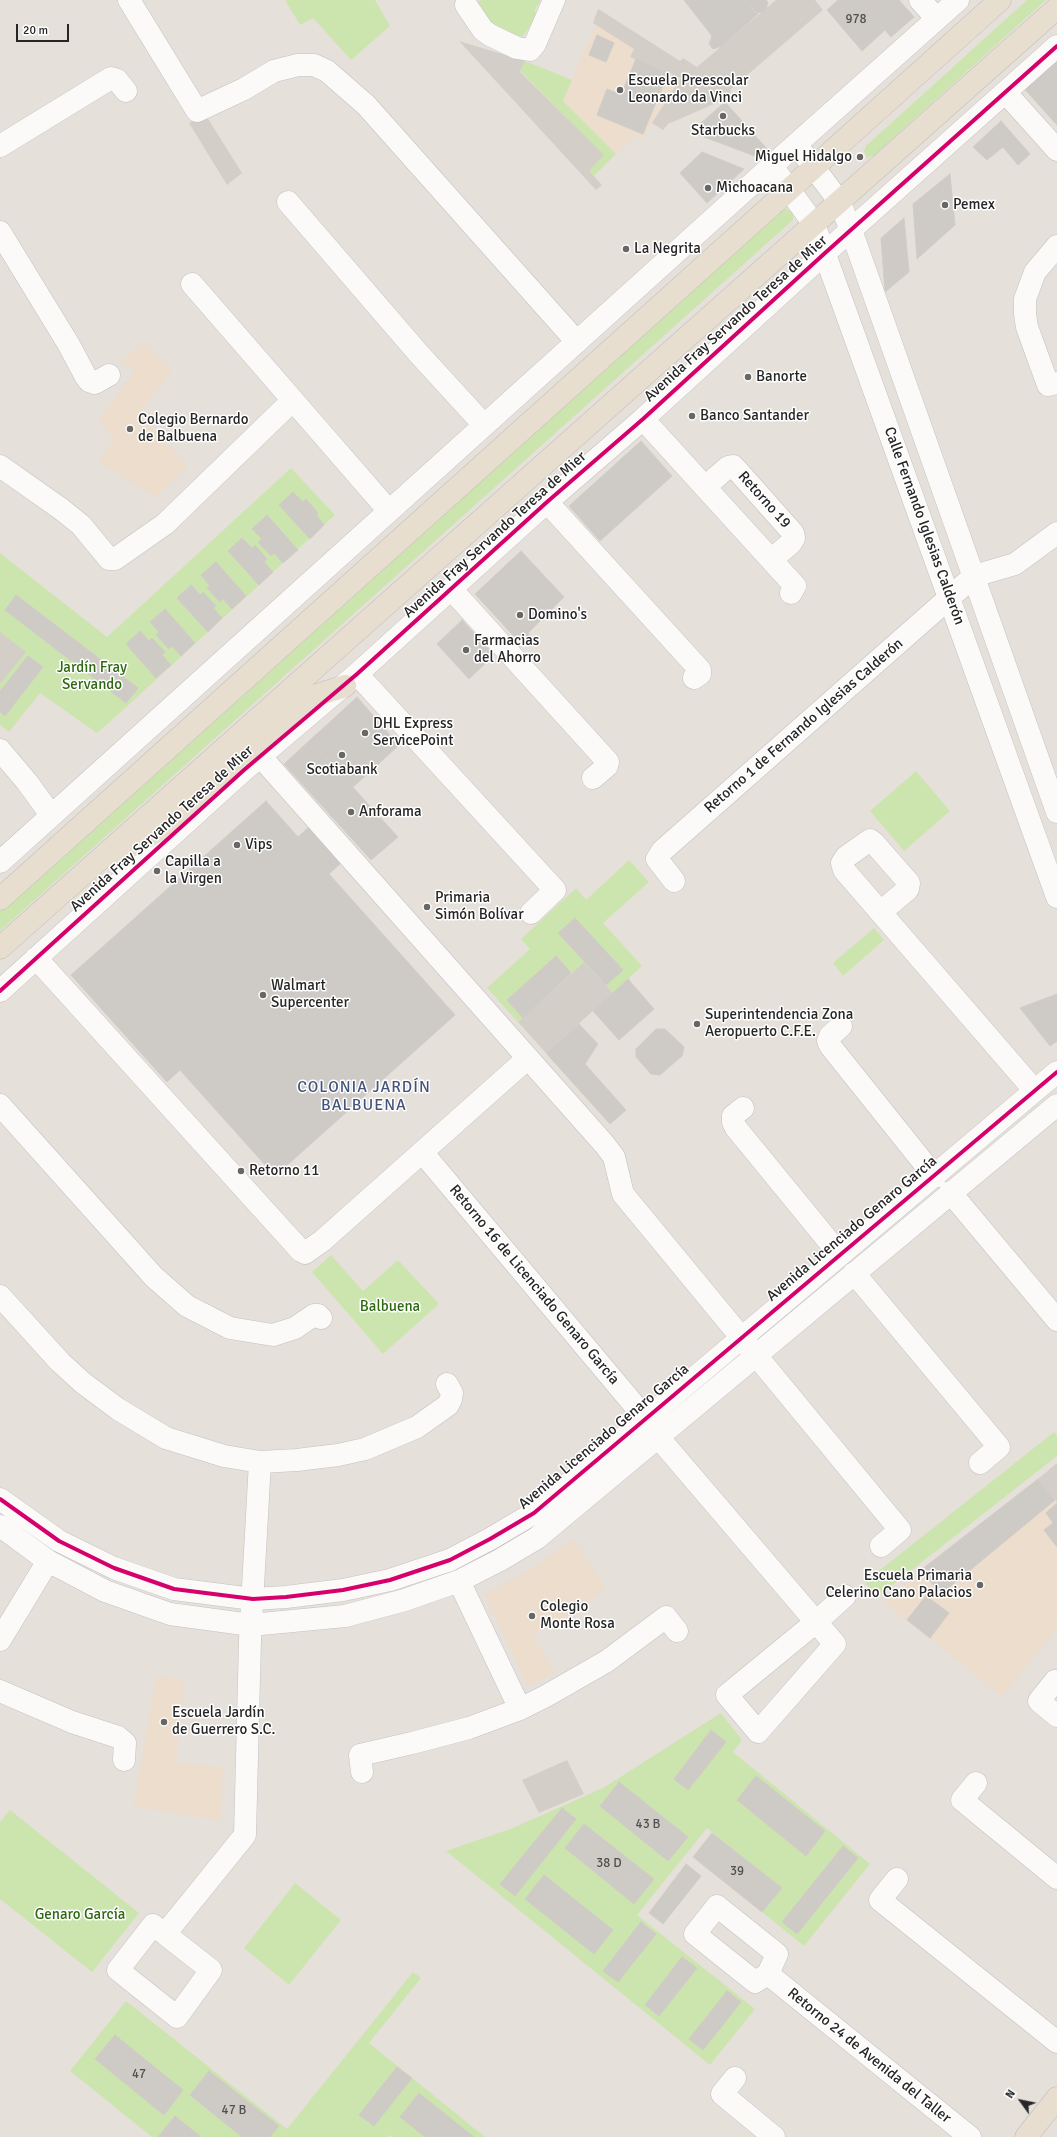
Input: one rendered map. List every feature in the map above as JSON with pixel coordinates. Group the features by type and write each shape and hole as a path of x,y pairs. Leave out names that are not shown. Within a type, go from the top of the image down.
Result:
{"main road":[{"path":"0,899 1000,0"},
{"name":"Avenida Fray Servando Teresa de Mier","path":"0,948 78,876 1057,8"},
{"path":"78,876 157,831 308,698 351,680"},
{"path":"1026,2137 1057,2098"}],"street":[{"path":"129,0 197,111 244,88 274,71 298,65 314,65 327,71 366,105 577,342"},
{"path":"468,2 484,30 490,36 517,48 530,50 536,44 554,0"},
{"path":"920,0 937,19"},
{"path":"0,862 796,144 958,0"},
{"name":"Avenida Fray Servando Teresa de Mier","path":"0,991 261,757 351,680 452,590 547,502 643,420 825,253 1057,46"},
{"path":"0,146 111,78 117,80 126,91"},
{"path":"1006,93 1057,150"},
{"name":"Calle Fernando Iglesias Calderón","path":"796,144 839,201 851,230 1057,812"},
{"name":"Calle Fernando Iglesias Calderón","path":"772,166 814,224 1057,897"},
{"path":"288,202 484,425"},
{"path":"0,232 86,377 95,383 109,376"},
{"path":"1057,246 1035,272 1025,299 1025,314 1027,327 1048,385 1057,382"},
{"path":"192,284 389,511"},
{"path":"0,466 81,525 109,559 115,560 165,524 292,401"},
{"path":"643,420 795,586 791,593"},
{"name":"Retorno 19","path":"705,487 728,468 733,466 737,470 793,533 794,538 792,543 771,560"},
{"path":"547,502 700,670 700,674 694,678"},
{"path":"974,576 1015,564 1057,533"},
{"name":"Retorno 1 de Fernando Iglesias Calderón","path":"674,881 657,859 662,851 974,576"},
{"path":"452,590 608,762 607,766 593,778"},
{"path":"351,680 555,890 531,913"},
{"path":"0,750 28,782 51,815"},
{"path":"261,757 605,1145 614,1157 623,1194 740,1338 757,1354 900,1530 881,1546"},
{"path":"882,911 1035,1091"},
{"path":"36,958 301,1251 305,1253 310,1251 528,1058"},
{"path":"841,1026 830,1036 828,1041 831,1047 934,1177"},
{"name":"Avenida Licenciado Genaro García","path":"0,1499 59,1541 114,1568 174,1589 252,1599 343,1590 390,1580 450,1560 490,1539 528,1516 558,1493 1057,1072"},
{"path":"0,1105 154,1277 187,1306 230,1328 273,1335 295,1328 314,1315 318,1315 321,1318"},
{"path":"0,1526 48,1562 105,1591 170,1614 251,1625 345,1616 405,1600 459,1581 500,1560 537,1538 854,1274 950,1192 1057,1105"},
{"path":"743,1108 734,1116 733,1122 736,1128 840,1255"},
{"name":"Retorno 16 de Licenciado Genaro García","path":"422,1152 646,1419"},
{"path":"950,1192 1057,1320"},
{"path":"854,1274 999,1447 980,1463"},
{"path":"0,1296 60,1362 83,1384 118,1409 166,1438 224,1456 260,1462 296,1460 338,1455 365,1449 417,1427 448,1404 452,1398 452,1393 447,1384"},
{"path":"658,1437 816,1622 835,1644 758,1732 727,1695 816,1622 845,1596"},
{"path":"165,1934 244,1834 252,1599 260,1462"},
{"path":"558,1493 571,1510"},
{"path":"0,1640 48,1562"},
{"path":"459,1581 520,1709"},
{"path":"362,1772 360,1755 412,1744 469,1728 520,1709 607,1661 666,1617 678,1631"},
{"path":"1055,1681 1039,1702 1057,1716"},
{"path":"0,1690 72,1722 122,1739 125,1748 124,1760"},
{"path":"976,1783 962,1800 1057,1878"},
{"path":"897,1879 880,1900 1057,2042"},
{"name":"Retorno 24 de Avenida del Taller","path":"768,1974 970,2137"},
{"path":"735,2078 722,2094 774,2137"}],"shaded area":[{"path":"776,0 815,0 823,10 731,89 730,97 668,124 663,130 652,123 681,78 630,57 634,49 593,23 598,9 680,61 683,58 697,67"},
{"name":"Escuela Preescolar Leonardo da Vinci","path":"596,24 634,49 630,57 681,78 642,139 634,136 616,154 563,101"},
{"path":"459,41 525,61 520,72 604,155 589,171 602,185 596,190"},
{"path":"205,114 242,173 227,185 189,123"},
{"name":"Colegio Bernardo de Balbuena","path":"144,342 172,370 139,413 188,467 155,497 99,462 114,440 98,419 135,372 120,362"},
{"path":"0,632 26,652 1,683 0,682"},
{"path":"584,962 613,993 546,1053 518,1022"},
{"path":"1057,1463 1057,1502 1038,1479"},
{"name":"Escuela Primaria Celerino Cano Palacios","path":"1038,1479 1057,1503 1057,1629 1002,1696 883,1601"},
{"name":"Colegio Monte Rosa","path":"573,1540 606,1588 581,1609 533,1635 554,1673 528,1686 484,1594 525,1573"},
{"name":"Escuela Jardín de Guerrero S.C.","path":"156,1676 184,1680 176,1763 223,1767 221,1821 133,1806"},
{"path":"567,1760 584,1794 539,1813 522,1780"}],"green space":[{"path":"285,0 375,0 390,26 351,60 313,18 300,25"},
{"path":"481,0 540,0 540,2 535,9 536,17 523,36 515,37 490,27 475,4"},
{"path":"1027,0 1046,0 873,156 867,158 864,151 866,146"},
{"path":"525,61 572,80 563,101 616,154 594,176 588,171 603,155 520,71"},
{"path":"778,209 786,209 793,212 793,220 0,931 0,907"},
{"name":"Jardín Fray Servando","path":"291,468 335,515 122,711 97,733 40,693 9,732 0,725 0,553 107,637"},
{"path":"916,771 950,811 904,851 870,811"},
{"path":"629,860 649,882 603,923 642,966 613,993 584,962 518,1022 487,988 530,949 521,939 576,888 586,900"},
{"path":"874,928 884,940 843,976 833,963"},
{"name":"Balbuena","path":"331,1255 363,1291 398,1260 439,1304 383,1354 312,1272"},
{"path":"1054,1432 1057,1435 1057,1456 876,1598 865,1582"},
{"path":"721,1713 742,1740 733,1752 870,1864 804,1946 762,1912 781,1888 707,1828 637,1915 755,2009 710,2065 446,1851 513,1828 603,1788"},
{"name":"Genaro García","path":"10,1810 139,1913 92,1972 0,1899 0,1822"},
{"path":"295,1883 341,1920 289,1985 244,1948"},
{"path":"413,1972 421,1978 369,2043 485,2137 393,2137 390,2135 388,2137 152,2137 70,2071 126,2001 287,2129"}],"building":[{"path":"684,0 745,0 758,14 722,46 713,49 709,44 712,36"},
{"path":"745,0 766,0 768,2 766,9 763,12 756,13"},
{"path":"838,0 859,0 885,30 862,51 827,10"},
{"path":"859,0 899,0 914,17 891,37"},
{"path":"597,35 614,43 606,62 589,55"},
{"path":"1057,50 1057,125 1020,84"},
{"path":"636,59 668,73 643,134 597,115 607,89 621,95"},
{"name":"Starbucks","path":"725,102 768,150 760,158 691,132"},
{"path":"1001,121 1030,154 1018,165 1003,147 987,160 973,147"},
{"name":"Michoacana","path":"702,152 744,169 707,203 680,173"},
{"path":"950,174 955,225 917,259 913,204"},
{"path":"904,218 909,272 885,292 881,238"},
{"path":"641,441 672,476 600,541 569,506"},
{"path":"293,492 303,502 306,499 318,513 316,515 324,525 310,539 279,505"},
{"path":"267,515 298,550 283,563 274,553 271,556 258,542 262,539 252,529"},
{"path":"242,538 252,548 255,545 267,559 264,562 273,572 259,585 228,551"},
{"name":"Domino's","path":"521,551 564,597 528,633 531,637 522,645 475,594"},
{"path":"216,562 246,596 232,609 223,599 220,602 207,588 210,586 201,575"},
{"path":"191,585 200,595 203,592 216,606 213,608 222,618 208,632 177,598"},
{"path":"16,595 138,688 126,703 5,610"},
{"path":"165,609 195,643 181,656 172,646 169,649 156,635 159,632 150,622"},
{"name":"Farmacias del Ahorro","path":"462,620 494,655 469,679 437,644"},
{"path":"140,631 149,641 152,638 165,652 162,655 171,665 156,678 126,644"},
{"path":"28,656 43,667 5,716 0,712 0,691"},
{"name":"DHL Express ServicePoint","path":"357,697 399,745 373,769 330,722"},
{"name":"Scotiabank","path":"330,722 373,769 353,787 310,740"},
{"name":"Anforama","path":"310,740 398,837 371,860 284,764"},
{"name":"Walmart Supercenter","path":"266,801 298,837 310,826 342,862 329,874 455,1015 275,1176 180,1070 167,1082 71,975"},
{"path":"575,918 623,970 606,985 558,933"},
{"path":"556,956 571,973 523,1018 507,1000"},
{"path":"628,979 654,1009 619,1040 593,1011"},
{"path":"1057,994 1057,1041 1050,1046 1020,1008"},
{"path":"579,1024 598,1044 585,1064 626,1110 610,1124 546,1053"},
{"path":"656,1029 665,1029 684,1047 682,1056 660,1075 651,1074 636,1057 636,1049"},
{"path":"1038,1479 1055,1500 941,1594 921,1570"},
{"path":"1057,1503 1057,1547 1044,1530 1053,1523 1046,1513"},
{"path":"926,1596 949,1613 930,1638 907,1620"},
{"path":"711,1730 726,1742 688,1790 674,1779"},
{"path":"756,1776 825,1831 806,1856 737,1800"},
{"path":"619,1782 688,1837 668,1861 600,1806"},
{"path":"562,1808 576,1819 515,1896 500,1884"},
{"path":"584,1824 654,1879 634,1904 565,1848"},
{"path":"712,1833 782,1888 762,1912 693,1857"},
{"path":"843,1846 858,1858 797,1934 782,1922"},
{"path":"686,1864 701,1876 663,1924 649,1913"},
{"path":"544,1875 613,1930 594,1954 525,1899"},
{"path":"641,1922 656,1934 618,1982 603,1971"},
{"path":"682,1957 697,1968 659,2016 645,2005"},
{"path":"727,1991 741,2002 703,2050 689,2039"},
{"path":"115,2035 183,2090 164,2115 95,2059"},
{"path":"397,2067 412,2078 374,2126 359,2115"},
{"path":"209,2071 279,2126 270,2137 242,2137 190,2095"},
{"path":"419,2093 474,2137 425,2137 400,2117"},
{"path":"175,2116 201,2137 158,2137"}],"cycle path":[{"path":"0,991 244,770 357,674 547,502 643,419 825,253 1057,46"},
{"path":"0,1499 59,1541 114,1568 174,1589 253,1599 286,1597 343,1590 390,1580 450,1560 490,1539 534,1513 1057,1072"}],"place":[{"name":"Escuela Preescolar Leonardo da Vinci","path":"620,90"},
{"name":"Starbucks","path":"723,116"},
{"name":"Miguel Hidalgo","path":"860,157"},
{"name":"Michoacana","path":"708,188"},
{"name":"Pemex","path":"945,205"},
{"name":"La Negrita","path":"626,249"},
{"name":"Banorte","path":"748,377"},
{"name":"Banco Santander","path":"692,416"},
{"name":"Colegio Bernardo de Balbuena","path":"130,429"},
{"name":"Domino's","path":"520,615"},
{"name":"Farmacias del Ahorro","path":"466,650"},
{"name":"DHL Express ServicePoint","path":"365,733"},
{"name":"Scotiabank","path":"342,755"},
{"name":"Anforama","path":"351,812"},
{"name":"Vips","path":"237,845"},
{"name":"Capilla a la Virgen","path":"157,871"},
{"name":"Primaria Simón Bolívar","path":"427,907"},
{"name":"Walmart Supercenter","path":"263,995"},
{"name":"Superintendencia Zona Aeropuerto C.F.E.","path":"697,1024"},
{"name":"Retorno 11","path":"241,1171"},
{"name":"Escuela Primaria Celerino Cano Palacios","path":"980,1585"},
{"name":"Colegio Monte Rosa","path":"532,1616"},
{"name":"Escuela Jardín de Guerrero S.C.","path":"164,1722"}],"district":[{"name":"COLONIA JARDÍN BALBUENA","path":"364,1097"}]}
